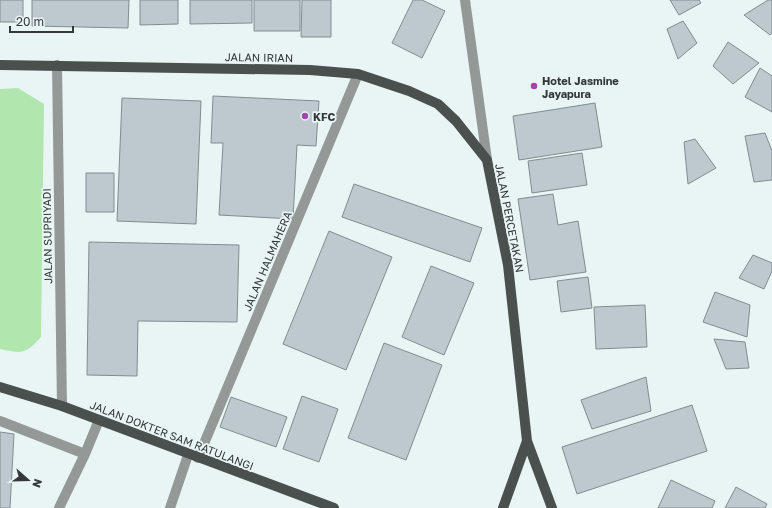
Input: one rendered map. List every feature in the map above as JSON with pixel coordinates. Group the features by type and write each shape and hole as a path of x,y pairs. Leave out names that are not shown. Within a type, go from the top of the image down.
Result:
{"main road":[{"name":"JALAN IRIAN","path":"0,65 310,70 358,74 410,91 438,104 456,121 486,160"},
{"name":"JALAN PERCETAKAN","path":"486,160 508,264 527,441"},
{"name":"JALAN DOKTER SAM RATULANGI","path":"0,387 62,406 334,508"},
{"path":"503,508 527,441"},
{"path":"527,441 552,508"}],"street":[{"name":"JALAN PERCETAKAN","path":"465,0 486,160"},
{"name":"JALAN SUPRIYADI","path":"57,65 62,406"},
{"name":"JALAN HALMAHERA","path":"170,508 358,74"},
{"path":"59,508 85,454 99,420"},
{"path":"0,421 85,454"}],"green space":[{"path":"18,88 44,104 41,337 27,350 14,352 0,349 0,89"}],"building":[{"path":"0,0 23,0 23,22 0,22"},
{"path":"32,0 129,0 128,28 32,26"},
{"path":"140,0 178,0 178,24 140,25"},
{"path":"190,0 252,0 252,23 190,24"},
{"path":"254,0 300,0 300,31 254,31"},
{"path":"302,0 331,0 331,37 301,37"},
{"path":"413,0 422,0 445,11 422,58 392,43"},
{"path":"670,0 699,0 701,3 679,15"},
{"path":"768,0 772,0 772,33 770,35 744,15"},
{"path":"683,21 697,43 678,59 667,29"},
{"path":"728,42 759,63 733,84 713,66"},
{"path":"760,68 772,76 772,112 745,97"},
{"path":"213,96 319,101 316,146 297,145 293,219 219,215 223,143 211,143"},
{"path":"122,98 201,101 196,224 117,221"},
{"path":"595,103 602,147 519,160 513,116"},
{"path":"765,133 772,151 772,180 754,182 745,136"},
{"path":"695,139 716,168 688,184 684,142"},
{"path":"582,153 587,185 532,193 528,161"},
{"path":"86,173 114,173 114,212 86,212"},
{"path":"354,184 482,228 470,262 342,217"},
{"path":"553,194 558,225 578,221 586,272 530,280 518,199"},
{"path":"329,231 392,257 346,370 283,344"},
{"path":"89,242 239,245 237,322 138,321 137,376 87,375"},
{"path":"753,255 772,263 772,271 764,289 739,278"},
{"path":"431,266 474,283 444,355 402,337"},
{"path":"588,277 592,308 561,312 557,281"},
{"path":"715,292 750,305 747,337 703,322"},
{"path":"645,305 647,347 596,349 594,307"},
{"path":"714,339 745,342 749,368 726,369"},
{"path":"384,343 442,365 406,460 348,438"},
{"path":"646,377 651,411 592,429 581,400"},
{"path":"302,396 338,409 319,462 283,449"},
{"path":"231,397 287,417 276,447 220,427"},
{"path":"692,405 707,451 577,494 562,447"},
{"path":"0,432 14,434 10,508 0,508"},
{"path":"671,480 715,501 712,508 658,508"},
{"path":"736,487 767,504 765,508 725,508"}],"place":[{"name":"Hotel Jasmine Jayapura","path":"534,86"},
{"name":"KFC","path":"305,116"}]}
